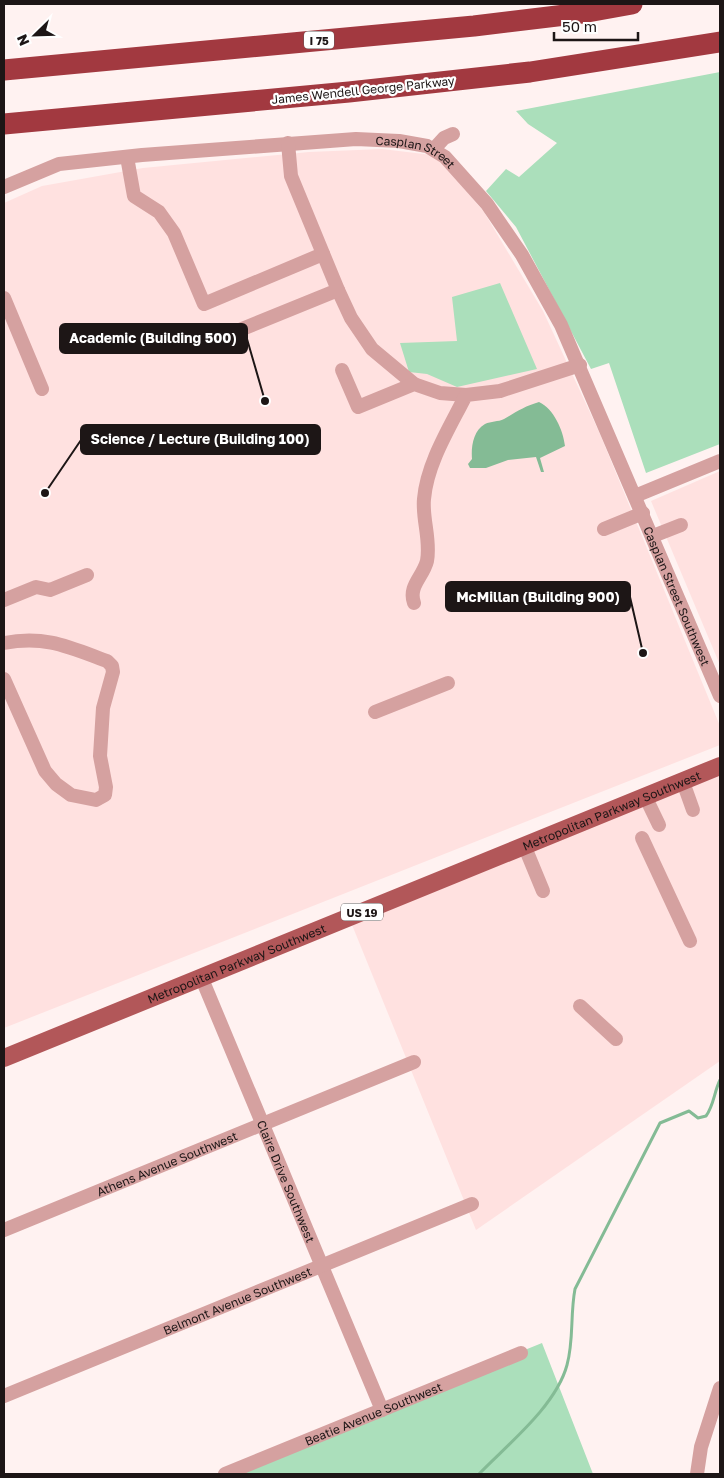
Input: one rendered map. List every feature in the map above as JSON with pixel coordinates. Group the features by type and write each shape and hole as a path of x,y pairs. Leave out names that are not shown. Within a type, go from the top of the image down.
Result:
{"highway":[{"name":"I 75","path":"4,70 465,26 632,4"},
{"name":"James Wendell George Parkway","path":"4,124 349,92 530,72 720,42"}],"main road":[{"name":"Metropolitan Parkway Southwest","path":"4,1058 202,979 720,766"}],"street":[{"path":"434,150 444,138 453,134"},
{"name":"Casplan Street","path":"4,187 59,164 288,143 381,139 418,144 434,150 445,157 471,185 503,225 541,286 580,365 636,496"},
{"path":"288,143 291,176 351,318 372,348 414,384 440,393 466,395 500,391 580,365"},
{"path":"127,157 134,196 158,212 174,233 204,304 323,254"},
{"path":"214,340 338,290"},
{"path":"4,298 42,389"},
{"path":"342,370 358,407 414,384"},
{"path":"414,603 412,597 414,585 426,561 424,500 426,484 434,461 466,395"},
{"path":"636,496 720,461"},
{"name":"Casplan Street Southwest","path":"636,496 720,696"},
{"path":"604,529 643,512"},
{"path":"653,536 681,525"},
{"path":"4,600 36,587 50,590 87,575"},
{"path":"4,643 25,639 46,640 107,661 112,666 113,672 103,708 100,756 106,787 105,795 102,799 96,800 71,795 56,784 44,771 4,679"},
{"path":"375,712 448,683"},
{"path":"683,782 693,810"},
{"path":"645,796 659,825"},
{"path":"642,838 690,941"},
{"path":"524,845 543,891"},
{"name":"Claire Drive Southwest","path":"202,979 382,1410"},
{"path":"580,1006 616,1039"},
{"name":"Athens Avenue Southwest","path":"4,1230 414,1062"},
{"name":"Belmont Avenue Southwest","path":"4,1396 472,1204"},
{"name":"Beatie Avenue Southwest","path":"225,1474 521,1353"},
{"path":"697,1474 701,1448 720,1388"}],"shaded area":[{"path":"720,72 720,444 646,473 609,363 591,369 516,227 486,191 506,169 519,177 557,143 528,124 516,111"},
{"path":"382,149 432,155 445,166 484,212 543,311 600,434 720,726 720,745 4,1028 4,203 42,186 143,168 309,152"},
{"path":"500,283 537,369 457,387 427,374 409,372 400,343 457,341 452,297"},
{"path":"539,402 549,410 557,421 565,446 540,458 544,472 541,472 536,457 508,460 486,468 470,468 468,464 472,459 475,435 481,427 487,423 504,419 525,407"},
{"path":"720,471 720,665 651,501"},
{"path":"720,767 720,1061 476,1230 348,915"},
{"path":"542,1343 593,1474 219,1474"}],"waterway":[{"path":"479,1474 530,1424 553,1395 561,1380 569,1356 575,1289 660,1123 689,1111 698,1118 706,1116 720,1080"}],"place":[{"name":"Academic (Building 500)","path":"265,401"},
{"name":"Science / Lecture (Building 100)","path":"45,493"},
{"name":"McMillan (Building 900)","path":"643,653"}]}
